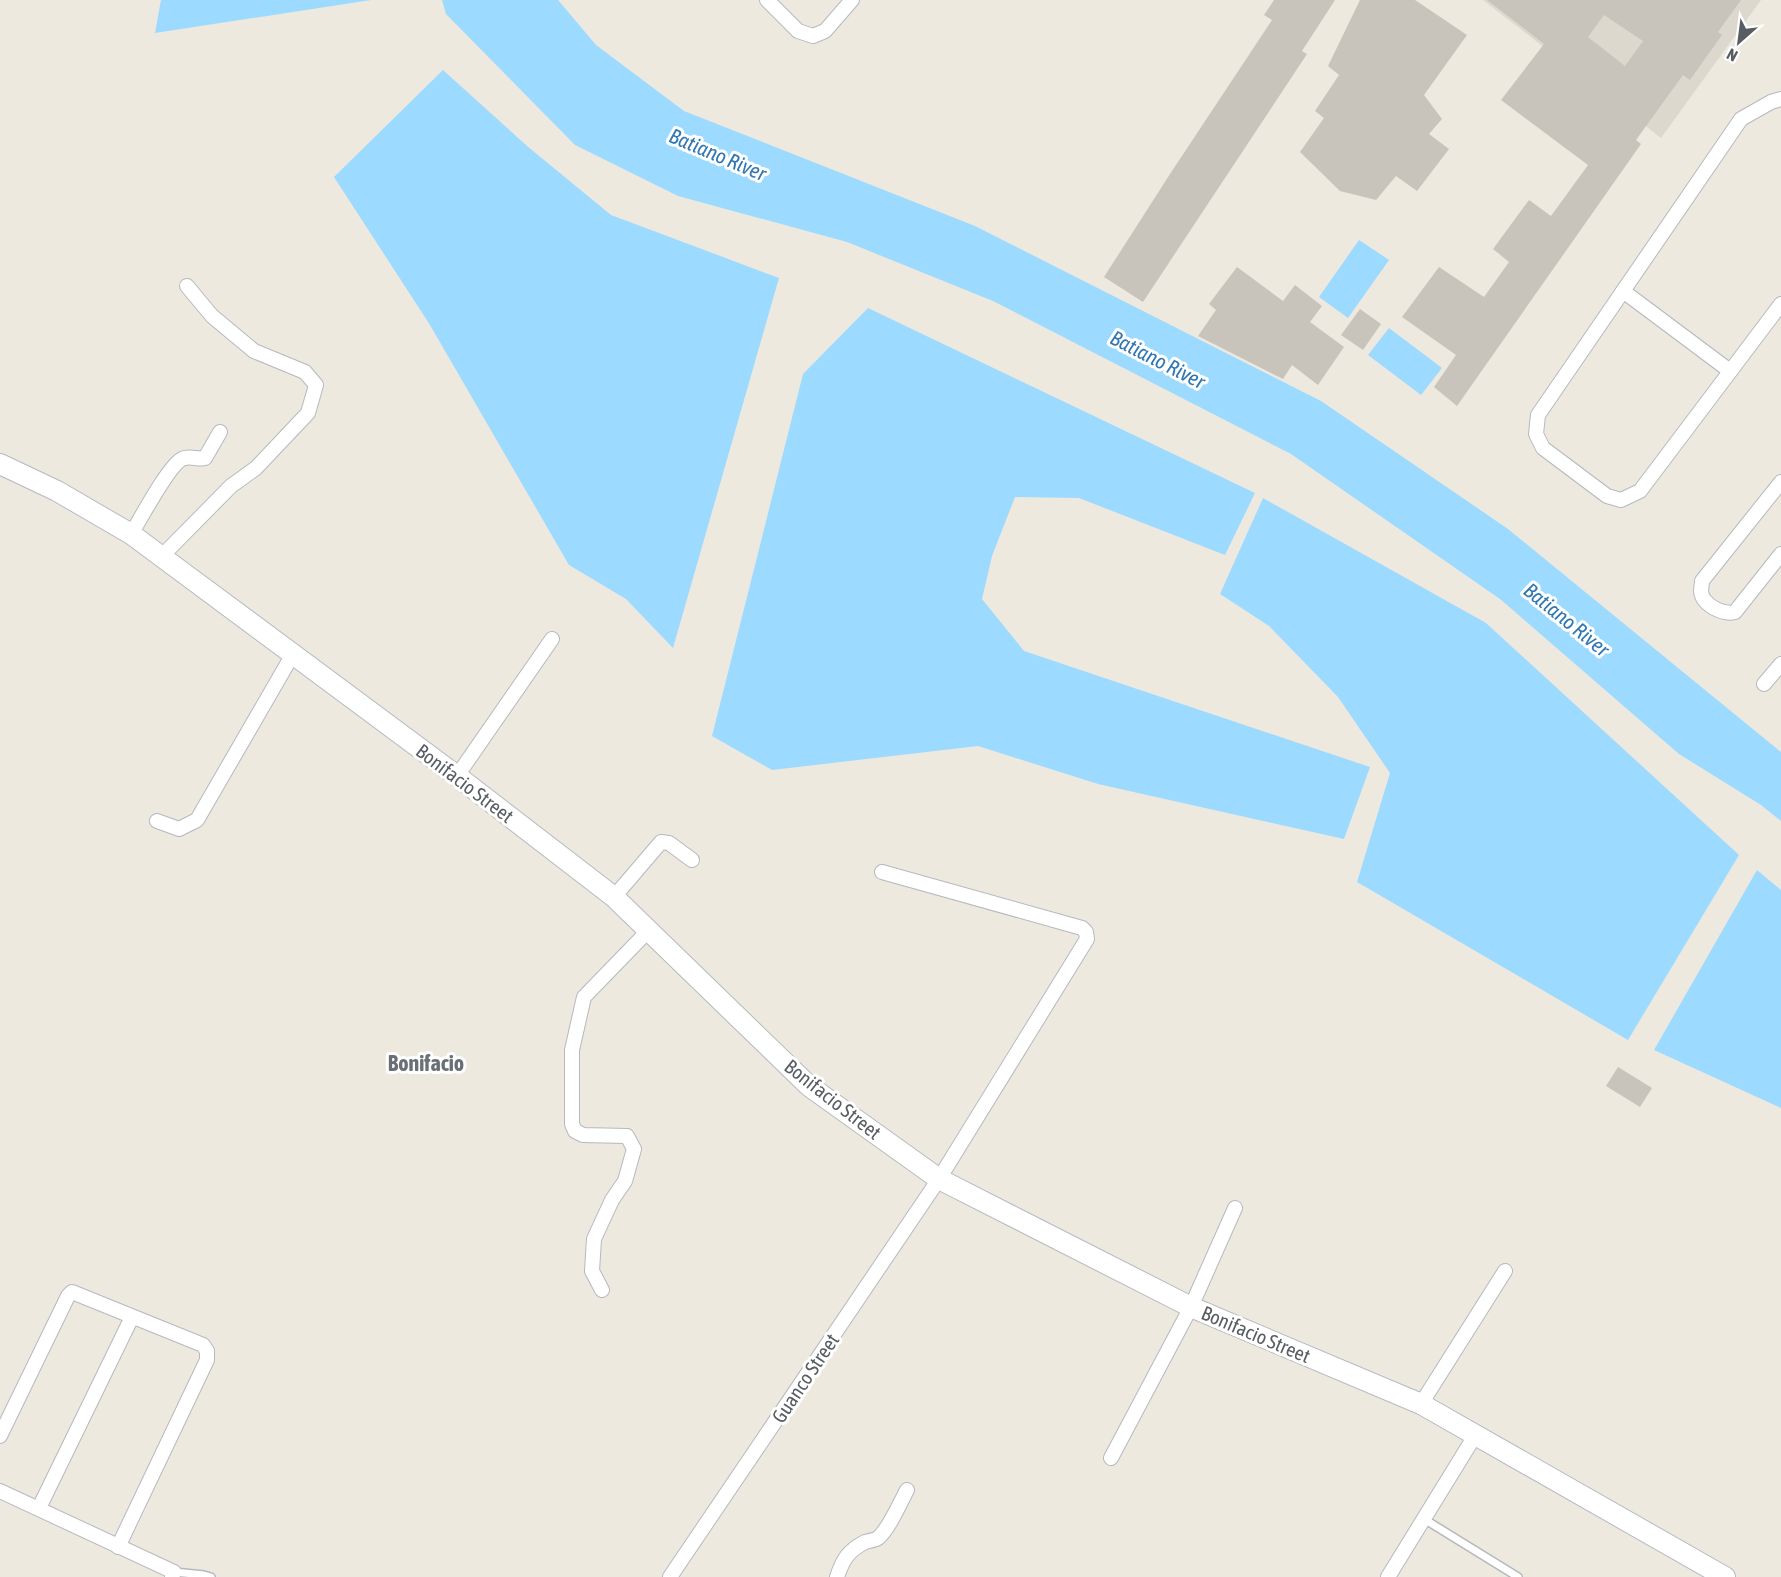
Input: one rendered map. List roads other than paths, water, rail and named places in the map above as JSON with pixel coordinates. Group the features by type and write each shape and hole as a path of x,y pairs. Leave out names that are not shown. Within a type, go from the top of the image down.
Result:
{"street":[{"path":"766,0 798,31 813,36 825,31 852,0"},
{"path":"1781,99 1741,119 1538,415 1536,434 1543,447 1607,496 1621,500 1640,491 1781,304"},
{"path":"162,556 231,486 256,468 308,412 316,385 305,372 254,351 212,316 187,286"},
{"path":"1623,291 1730,371"},
{"path":"131,534 178,461 187,457 201,460 205,458 220,432"},
{"name":"Bonifacio Street","path":"0,464 57,491 131,534 457,776 614,897 810,1086 939,1179 1191,1307 1421,1404 1725,1577"},
{"path":"1781,482 1702,582 1703,598 1719,611 1727,614 1735,612 1781,554"},
{"path":"457,776 552,639"},
{"path":"157,821 179,829 196,820 292,654"},
{"path":"1764,684 1781,663"},
{"path":"614,897 662,842 669,843 692,860"},
{"name":"Guanco Street","path":"670,1577 939,1179 1087,939 1086,932 1082,928 882,872"},
{"path":"602,1290 592,1271 594,1239 612,1200 625,1181 634,1149 627,1136 583,1135 575,1131 572,1124 572,1050 584,997 648,931"},
{"path":"1110,1458 1191,1307 1235,1208"},
{"path":"1421,1404 1505,1270"},
{"path":"0,1436 70,1293 76,1292 203,1346 207,1351 207,1360 118,1547"},
{"path":"39,1508 132,1317"},
{"path":"1388,1577 1476,1434"},
{"path":"837,1577 842,1561 849,1551 877,1539 882,1533 907,1490"},
{"path":"0,1491 173,1574"}],"lane":[{"path":"1424,1519 1518,1577"},
{"path":"173,1574 211,1577"}],"water":[{"path":"161,0 371,0 155,33"},
{"name":"Batiano River","path":"442,0 558,0 596,45 684,111 975,226 1321,401 1508,529 1781,752 1781,821 1761,805 1679,754 1500,599 1291,454 993,301 847,242 678,196 575,145 446,14"},
{"path":"443,70 527,146 611,215 779,278 673,648 626,599 569,565 430,325 334,177"},
{"path":"1359,240 1389,260 1348,318 1319,297"},
{"path":"868,308 1255,493 1225,555 1079,498 1015,497 992,556 982,599 1024,651 1370,767 1344,839 1098,784 978,746 772,770 712,736 803,374"},
{"path":"1389,328 1442,368 1421,395 1368,355"},
{"path":"1263,498 1486,623 1739,855 1628,1040 1357,882 1390,773 1338,697 1269,626 1220,594"},
{"path":"1757,870 1781,890 1781,1108 1654,1050"}],"district":[{"name":"Bonifacio","path":"426,1063"}]}
